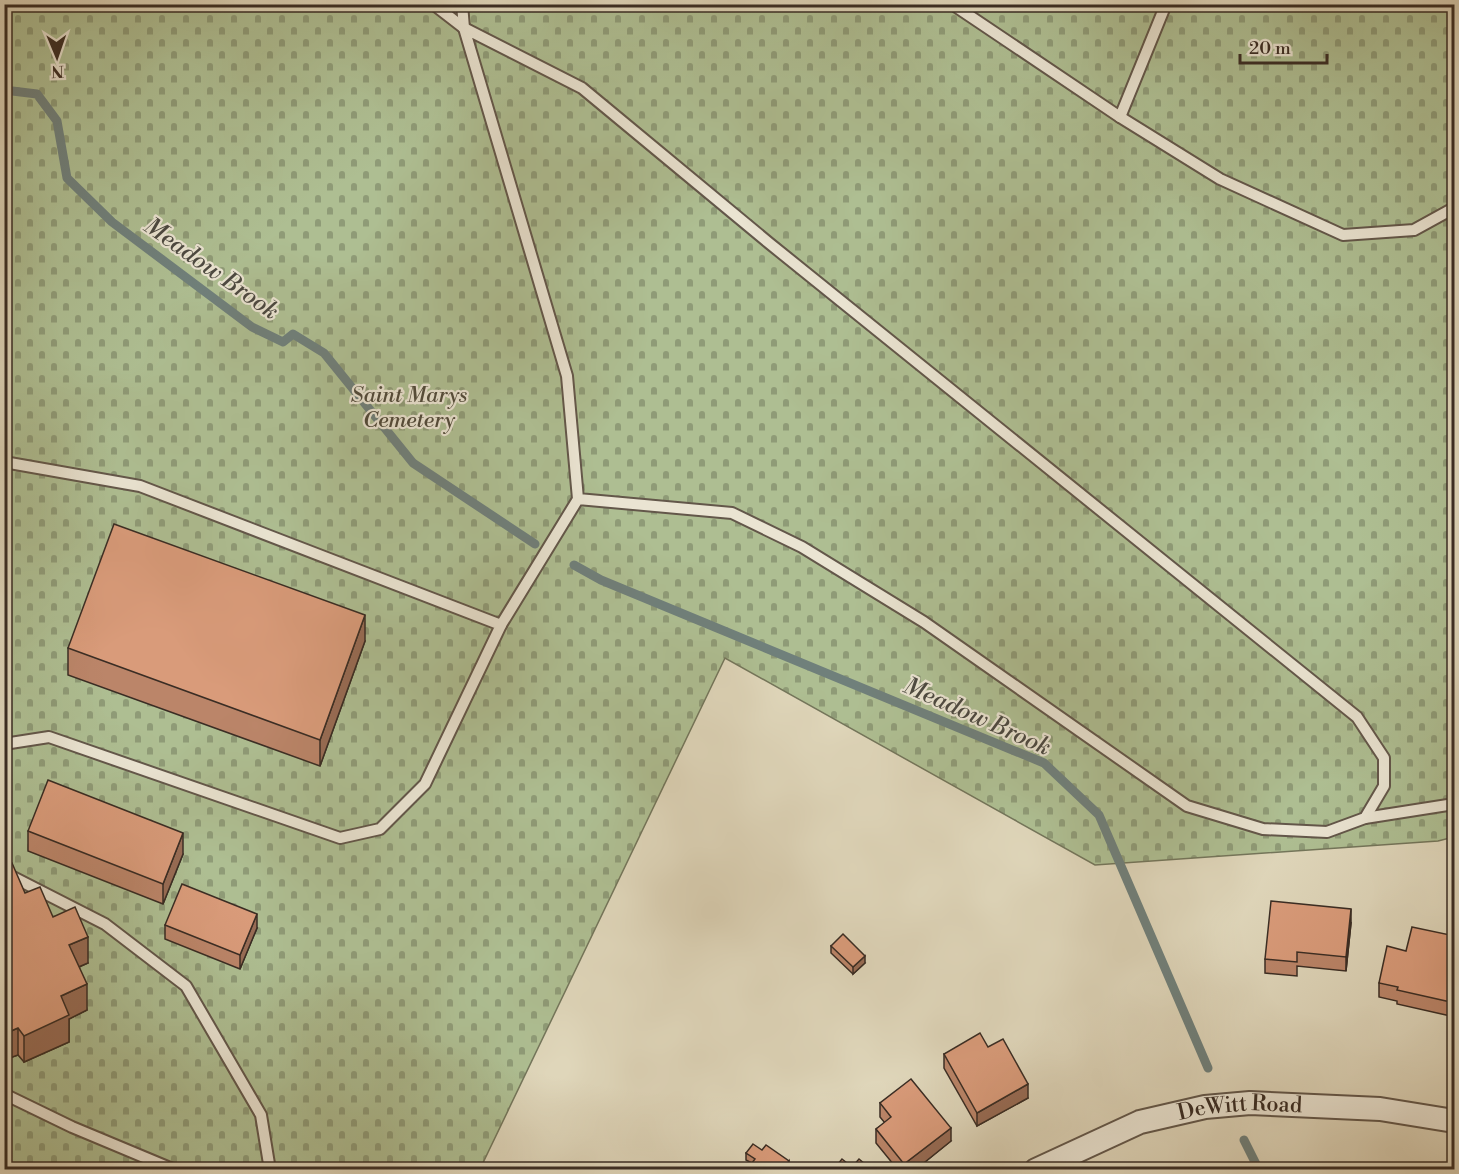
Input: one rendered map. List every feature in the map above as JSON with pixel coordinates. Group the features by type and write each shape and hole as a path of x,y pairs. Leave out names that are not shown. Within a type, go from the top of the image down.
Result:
{"street":[{"name":"DeWitt Road","path":"1036,1170 1140,1122 1205,1107 1250,1103 1380,1109 1455,1121"}],"lane":[{"path":"433,4 464,28 582,88 769,243 1357,717 1384,758 1384,786 1365,818"},
{"path":"4,744 49,736 340,838 380,829 424,784 501,625 578,499 567,376 464,28 462,4"},
{"path":"952,4 1120,117 1220,179 1343,234 1414,230 1455,208"},
{"path":"1120,117 1166,4"},
{"path":"4,462 140,486 501,625"},
{"path":"578,499 732,513 802,547 924,622 1187,807 1263,829 1327,832 1365,818 1455,804"},
{"path":"4,875 9,875 105,924 186,986 261,1115 270,1170"},
{"path":"4,1094 72,1127 175,1170"}],"green space":[{"name":"Saint Marys Cemetery","path":"4,5 1454,5 1454,837 1438,841 1095,865 725,658 480,1169 5,1168"}],"building":[{"path":"114,524 365,615 320,740 68,648"},
{"path":"48,780 183,833 163,884 28,831"},
{"path":"12,863 25,893 40,887 53,917 75,907 88,937 69,945 87,984 61,996 69,1015 24,1036 18,1028 4,1034 4,867"},
{"path":"182,884 257,914 240,955 165,925"},
{"path":"1271,901 1351,909 1346,957 1297,952 1297,962 1265,959"},
{"path":"1412,927 1455,936 1455,1003 1397,990 1398,987 1379,983 1387,946 1406,951"},
{"path":"843,934 865,956 853,967 831,946"},
{"path":"980,1033 988,1047 1003,1039 1028,1084 977,1113 944,1054"},
{"path":"911,1079 951,1128 904,1164 876,1129 891,1117 880,1103"},
{"path":"753,1144 762,1150 766,1145 789,1161 783,1170 750,1170 748,1168 755,1159 746,1153"},
{"path":"842,1159 852,1167 859,1159 872,1170 833,1170"}],"waterway":[{"name":"Meadow Brook","path":"4,90 37,94 57,121 67,178 112,222 252,327 283,342 293,334 324,353 413,463 535,544"},
{"name":"Meadow Brook","path":"574,565 601,580 1044,763 1099,815 1208,1068"},
{"name":"Meadow Brook","path":"1244,1140 1259,1170"}]}
